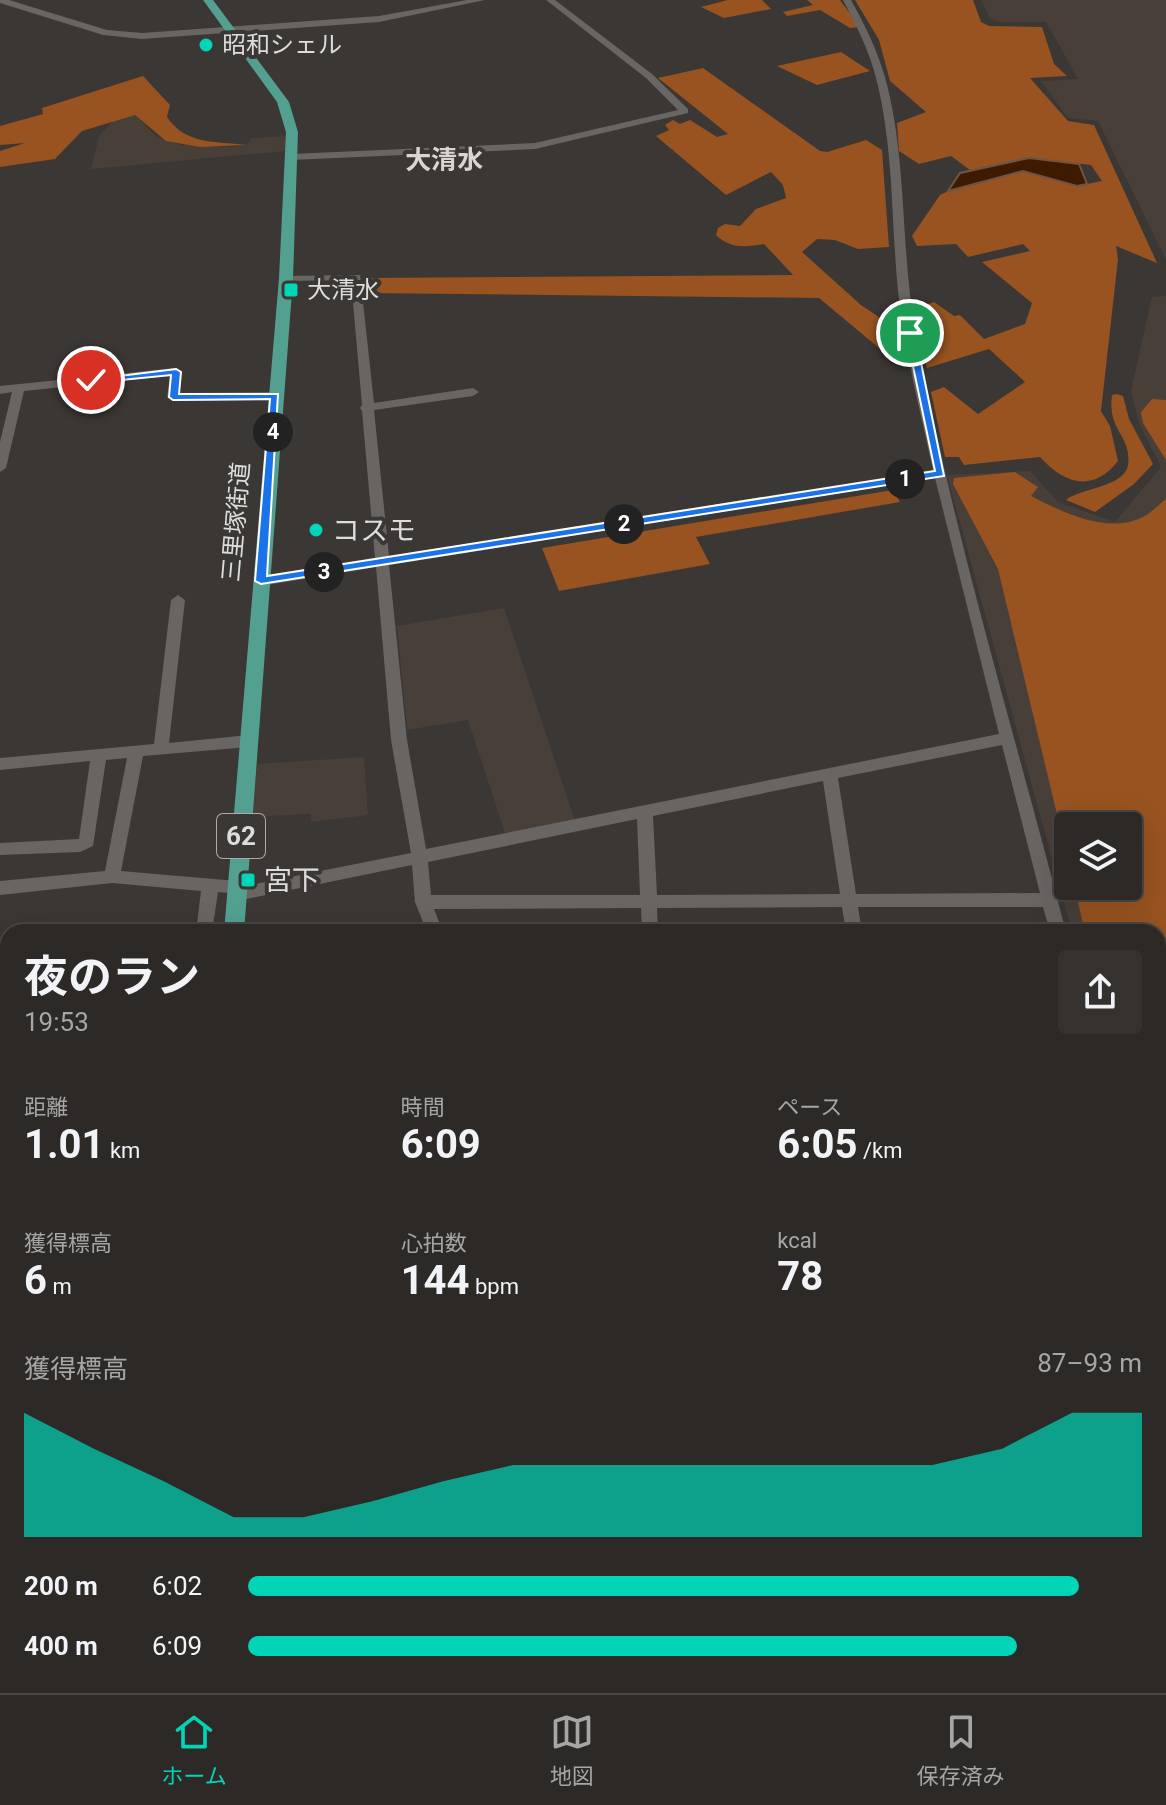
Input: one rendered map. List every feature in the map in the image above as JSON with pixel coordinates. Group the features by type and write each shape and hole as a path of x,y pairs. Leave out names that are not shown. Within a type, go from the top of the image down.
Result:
{"main road":[{"name":"三里塚街道","path":"208,0 288,111 292,132 286,278 235,924"}],"street":[{"path":"0,0 112,34 142,36 398,17 481,0"},
{"path":"291,157 522,148 685,111 649,76 550,0"},
{"path":"847,0 863,26 882,71 900,272 941,473 1056,924"},
{"path":"286,278 356,277 399,740 419,854 417,860 423,902 432,924"},
{"path":"0,390 176,372 173,397 275,396"},
{"path":"0,468 19,388"},
{"path":"366,408 473,392"},
{"path":"261,581 941,473"},
{"path":"161,748 178,600"},
{"path":"0,888 112,877 237,891 417,860 645,815 1009,738"},
{"path":"0,764 249,741"},
{"path":"112,877 136,751"},
{"path":"0,849 80,846 87,842 99,754"},
{"path":"830,776 853,924"},
{"path":"645,815 650,924"},
{"path":"205,924 210,887"},
{"path":"423,902 1050,900"}],"shaded area":[{"path":"728,0 762,0 771,9 724,18 701,7"},
{"path":"807,0 840,0 860,27 850,28 820,10 787,16 783,12 813,5"},
{"path":"855,0 973,0 981,22 989,26 1042,27 1054,64 1067,76 1030,78 1068,121 1094,125 1157,263 1116,246 1118,259 1101,411 1110,426 1118,461 1099,478 1089,481 1069,479 1040,457 964,465 959,457 945,457 931,392 944,387 978,414 1025,382 989,349 927,368 913,310 934,302 954,316 960,315 984,339 1025,324 1032,303 982,262 1030,251 1023,244 968,257 956,244 917,246 912,236 940,195 961,185 1023,171 1077,186 1102,181 1091,165 1029,158 970,170 951,156 919,164 899,151 897,123 926,112 890,81 879,40"},
{"path":"981,0 1166,0 1166,260 1098,121 1068,118 1041,81 1078,79 1046,22 999,22 990,18"},
{"path":"841,52 870,71 817,85 777,66"},
{"path":"703,68 820,151 827,152 866,140 882,150 889,247 858,249 835,240 817,239 802,252 861,305 904,334 902,358 885,353 819,298 364,293 362,278 793,275 764,244 733,245 716,235 718,228 725,224 740,226 756,209 786,198 783,185 771,172 726,195 656,136 669,130 665,125 673,120 680,124 690,120 717,137 728,134 658,78"},
{"path":"143,76 170,105 167,117 183,133 202,140 246,145 200,147 166,141 135,115 82,131 55,159 0,167 0,151 25,143 0,145 0,126 43,114 42,108"},
{"path":"135,115 156,136 181,145 236,147 250,142 251,138 288,136 286,151 91,169 99,136 114,120"},
{"path":"1029,158 1079,164 1087,184 1077,186 1023,171 948,191 960,173"},
{"path":"1166,296 1166,924 1070,924 1063,900 1142,900 1142,812 1054,812 1054,866 947,475 1030,471 1058,502 1115,522 1161,467 1139,423 1131,391 1152,297"},
{"path":"1112,395 1123,396 1129,419 1153,464 1134,484 1095,512 1066,500 1111,483 1125,472 1128,455 1111,407"},
{"path":"1152,399 1166,400 1166,460 1143,423 1141,412"},
{"path":"1015,472 1038,487 1031,496 1084,519 1113,524 1141,518 1166,499 1166,924 1083,924 1077,900 1142,900 1142,812 1056,812 998,569 953,484 954,478"},
{"path":"893,490 900,502 696,537 710,564 559,591 542,548"},
{"path":"504,608 575,821 506,836 468,720 407,730 397,626"},
{"path":"364,757 368,815 311,822 311,814 251,817 257,764"}],"place":[{"name":"昭和シェル","path":"206,45"},
{"name":"大清水","path":"291,290"},
{"name":"コスモ","path":"316,530"},
{"name":"宮下","path":"248,880"}],"district":[{"name":"大清水","path":"444,160"}],"route":[{"path":"91,380 176,372 173,397 275,396 261,581 941,473 910,333"}]}
